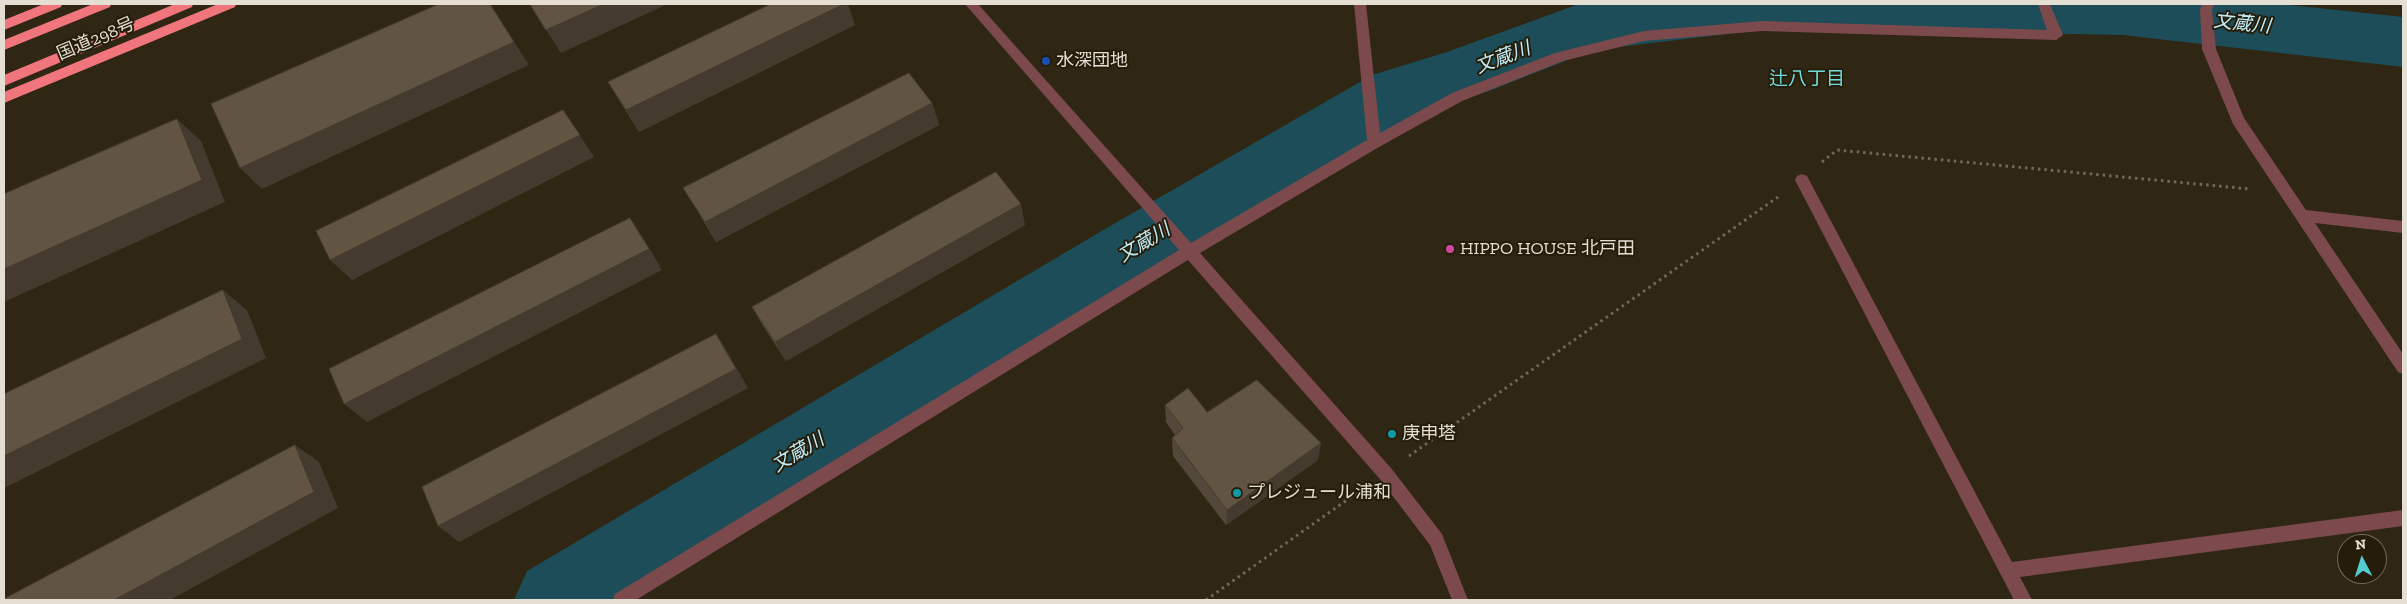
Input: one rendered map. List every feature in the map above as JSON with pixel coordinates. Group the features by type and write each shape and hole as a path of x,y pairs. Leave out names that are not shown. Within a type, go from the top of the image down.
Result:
{"highway":[{"path":"4,25 56,4"},
{"path":"4,45 105,4"},
{"path":"4,81 187,4"},
{"name":"国道298号","path":"4,98 230,4"}],"street":[{"path":"971,4 1385,473 1436,540 1460,600"},
{"path":"1360,4 1374,143"},
{"path":"621,600 1185,247 1457,98 1560,57 1644,36 1762,26 2056,35 2044,4"},
{"path":"2208,4 2206,10 2209,49 2238,120 2288,192 2403,367"},
{"path":"1802,180 2023,600"},
{"path":"2304,216 2403,227"},
{"path":"2007,571 2403,518"}],"path":[{"path":"1206,600 1802,180 1836,150 2288,192"}],"building":[{"path":"439,4 490,4 514,42 240,168 211,104"},
{"path":"530,4 604,4 546,30"},
{"path":"771,4 844,4 626,110 608,82"},
{"path":"909,73 932,103 705,222 683,188"},
{"path":"563,110 580,135 330,260 316,231"},
{"path":"177,119 202,180 4,269 4,194"},
{"path":"996,172 1021,204 775,342 752,307"},
{"path":"630,218 649,249 344,404 329,369"},
{"path":"223,290 242,339 4,456 4,394"},
{"path":"716,334 736,369 438,526 422,487"},
{"name":"プレジュール浦和","path":"1257,380 1321,443 1227,510 1172,438 1183,428 1165,405 1188,388 1207,412"},
{"path":"295,445 314,492 114,600 4,600 4,599"}],"waterway":[{"name":"文蔵川","path":"557,600 1131,251 1396,94 1465,73 1586,26 1777,4"},
{"name":"文蔵川","path":"1780,4 2123,11 2403,42"}],"place":[{"name":"水深団地","path":"1046,61"},
{"name":"HIPPO HOUSE 北戸田","path":"1450,249"},
{"name":"庚申塔","path":"1392,434"},
{"name":"プレジュール浦和","path":"1237,493"}],"district":[{"name":"辻八丁目","path":"1807,80"}]}
